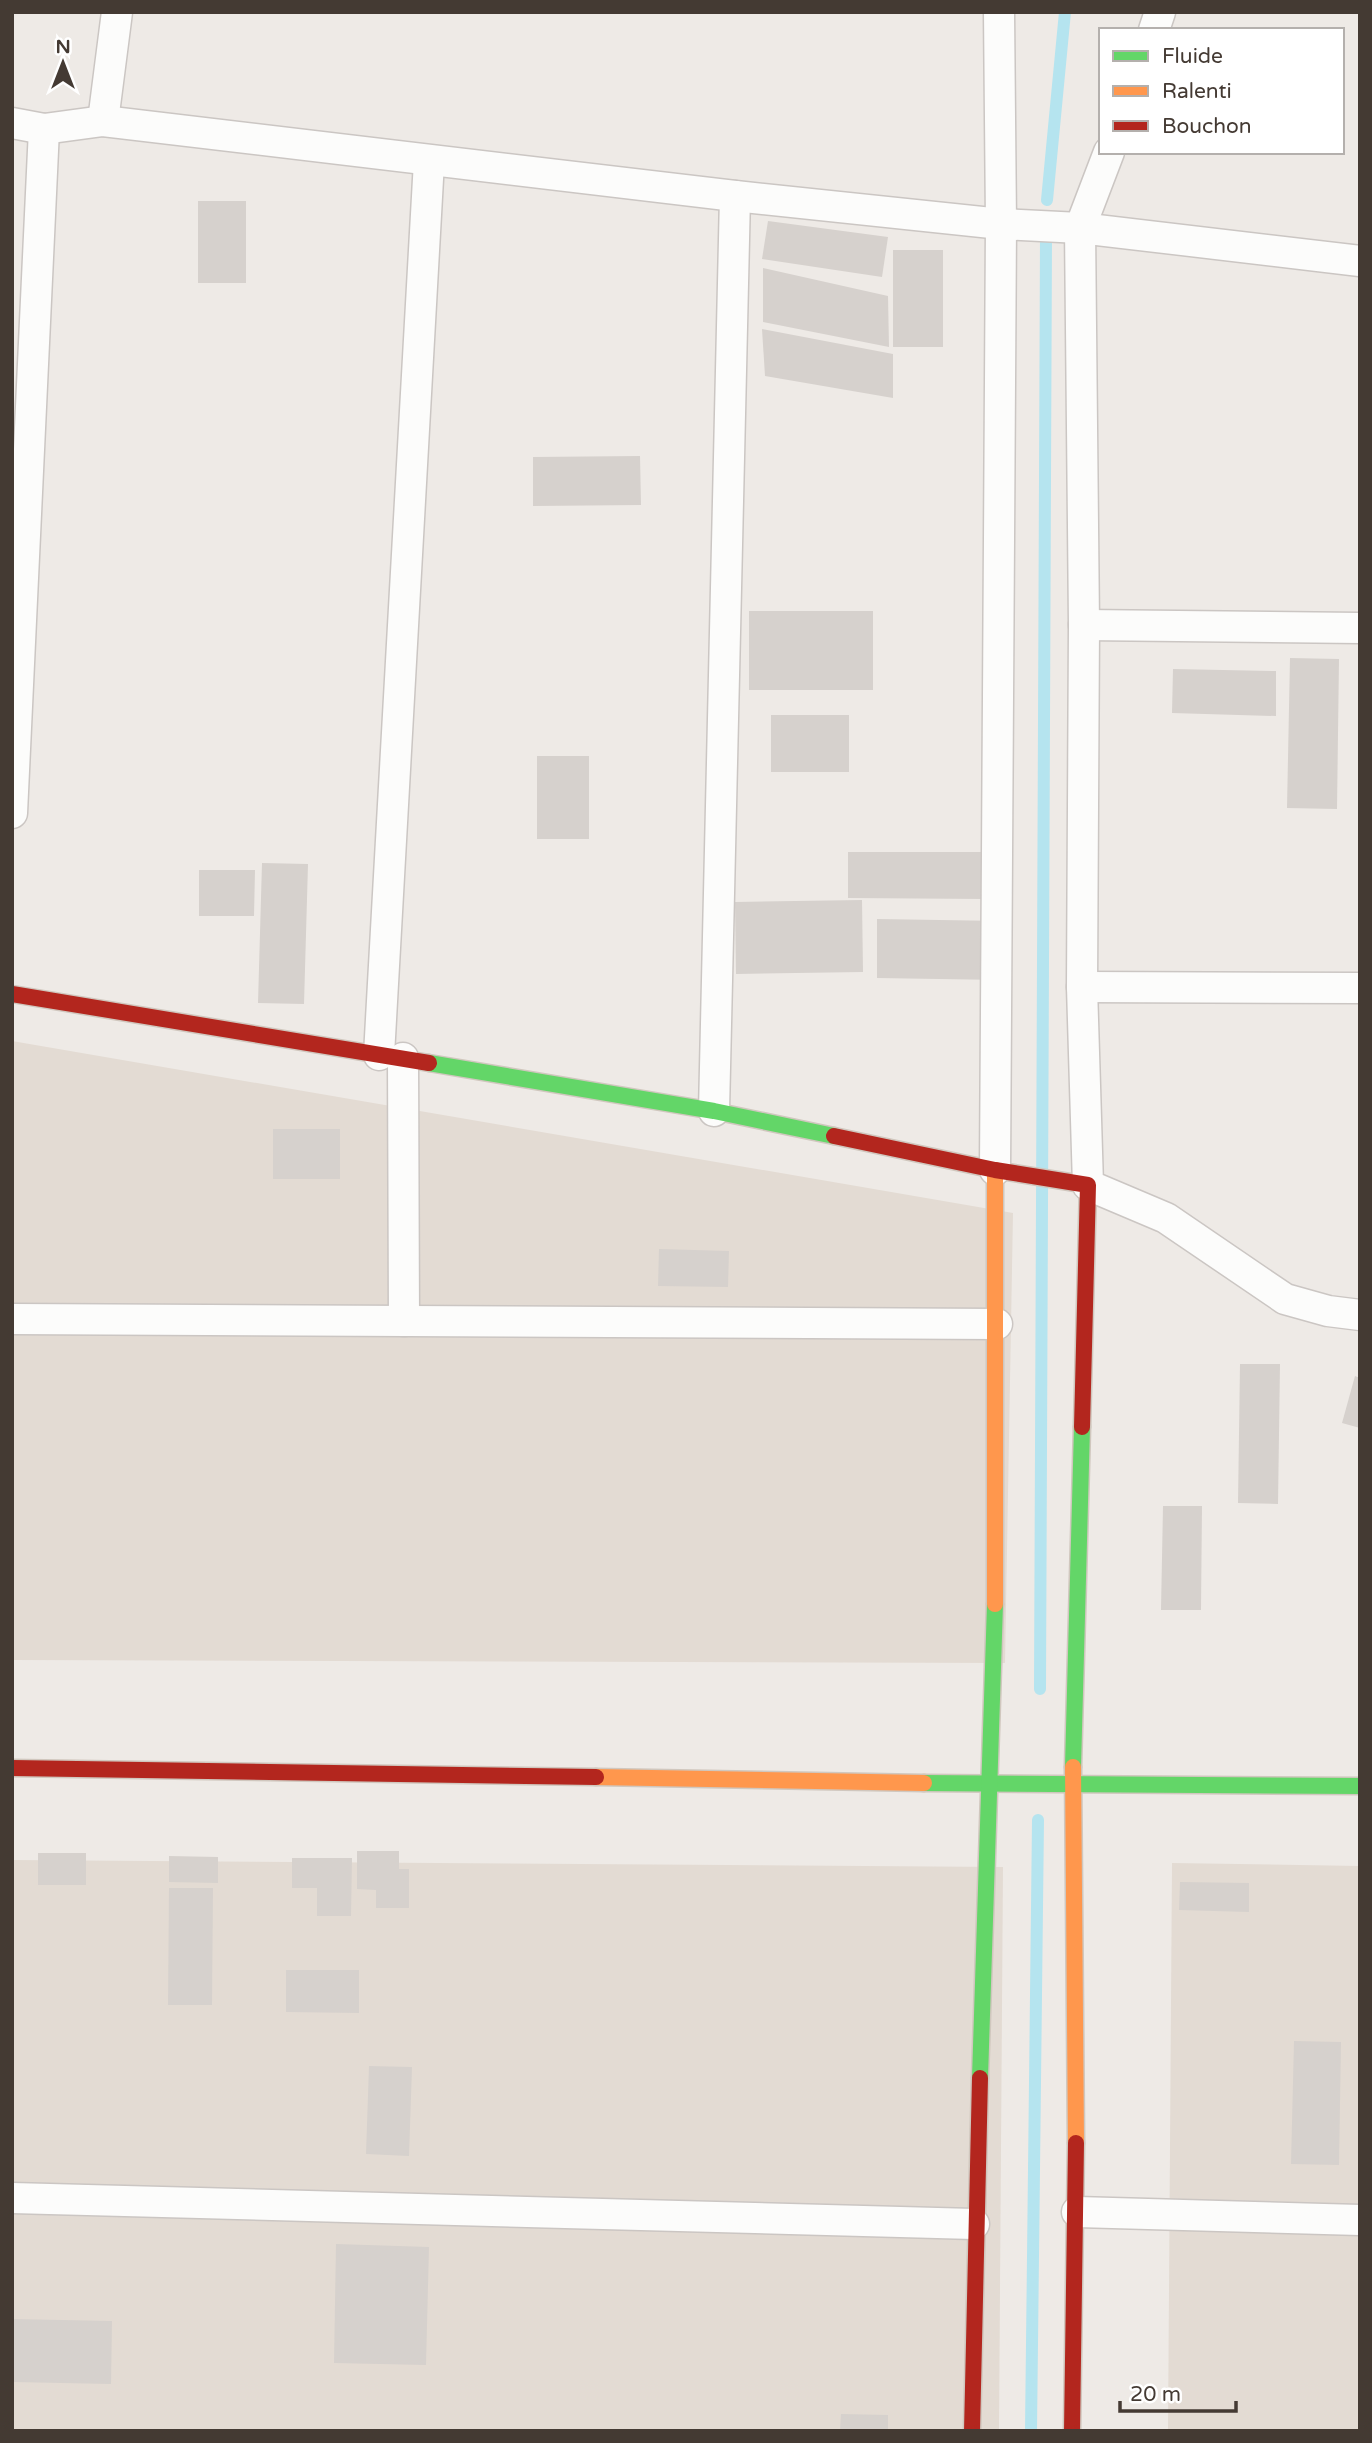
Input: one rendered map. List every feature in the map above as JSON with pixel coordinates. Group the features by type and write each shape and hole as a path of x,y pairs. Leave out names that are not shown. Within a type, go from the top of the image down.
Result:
{"street":[{"path":"103,121 117,12"},
{"path":"972,2431 974,2224 990,1782 997,1324 995,1170 1001,224 999,12"},
{"path":"12,123 44,129 103,121 734,196 1001,224 1080,229 1360,261"},
{"path":"12,813 21,454 44,129"},
{"path":"1072,2431 1077,2212 1073,1785 1088,1185 1082,986 1084,625 1080,229 1108,154"},
{"path":"404,1321 391,1056 429,161"},
{"path":"714,1111 734,196"},
{"path":"1084,625 1360,628"},
{"path":"1082,986 1360,988"},
{"path":"12,994 714,1111 995,1170 1088,1185 1166,1218 1285,1299 1328,1311 1360,1315"},
{"path":"12,1319 997,1324"},
{"path":"12,1768 1073,1785 1360,1786"},
{"path":"12,2198 974,2224"},
{"path":"1077,2212 1360,2220"}],"shaded area":[{"path":"12,1041 1013,1213 1005,1663 12,1660"},
{"path":"12,1860 1003,1867 999,2431 12,2431"},
{"path":"1172,1863 1360,1866 1360,2431 1168,2431"}],"building":[{"path":"198,201 246,201 246,283 198,283"},
{"path":"768,221 888,237 882,277 762,259"},
{"path":"893,250 943,250 943,347 893,347"},
{"path":"763,268 888,296 889,347 763,322"},
{"path":"762,329 893,354 893,398 765,376"},
{"path":"640,456 641,505 533,506 533,457"},
{"path":"749,611 873,611 873,690 749,690"},
{"path":"1290,658 1339,659 1337,809 1287,808"},
{"path":"1173,669 1276,671 1276,716 1172,713"},
{"path":"771,715 849,715 849,772 771,772"},
{"path":"537,756 589,756 589,839 537,839"},
{"path":"848,852 985,852 985,899 848,898"},
{"path":"262,863 308,864 304,1004 258,1003"},
{"path":"199,870 255,870 254,916 199,916"},
{"path":"862,900 863,972 736,974 735,902"},
{"path":"877,919 1002,921 1001,980 877,978"},
{"path":"273,1129 340,1129 340,1179 273,1179"},
{"path":"659,1249 729,1251 728,1287 658,1286"},
{"path":"1240,1364 1280,1364 1278,1504 1238,1503"},
{"path":"1355,1376 1360,1378 1360,1428 1342,1423"},
{"path":"1163,1506 1202,1506 1201,1610 1161,1610"},
{"path":"357,1851 399,1851 399,1869 409,1869 409,1908 376,1908 376,1890 357,1889"},
{"path":"38,1853 86,1853 86,1885 38,1885"},
{"path":"169,1856 218,1857 218,1883 169,1882"},
{"path":"292,1858 352,1858 351,1916 317,1916 317,1888 292,1888"},
{"path":"1180,1882 1249,1883 1249,1912 1179,1910"},
{"path":"169,1888 213,1888 212,2005 168,2005"},
{"path":"286,1970 359,1970 359,2013 286,2012"},
{"path":"1294,2041 1341,2042 1339,2165 1291,2164"},
{"path":"369,2066 412,2067 409,2156 366,2154"},
{"path":"336,2244 429,2247 426,2365 334,2363"},
{"path":"12,2319 112,2321 111,2384 12,2382"},
{"path":"841,2414 888,2415 888,2431 840,2431"}],"waterway":[{"path":"1047,200 1065,12"},
{"path":"1040,1689 1046,237"},
{"path":"1031,2431 1038,1820"}],"traffic: fast":[{"path":"429,1063 714,1111 834,1136"},
{"path":"1073,1767 1082,1427"},
{"path":"980,2078 995,1604"},
{"path":"924,1783 1360,1786"}],"traffic: slow":[{"path":"995,1170 995,1604"},
{"path":"1073,1767 1076,2143"},
{"path":"596,1777 924,1783"}],"traffic: jam":[{"path":"12,994 429,1063"},
{"path":"834,1136 995,1170 1088,1185 1082,1427"},
{"path":"12,1768 596,1777"},
{"path":"972,2431 980,2078"},
{"path":"1072,2431 1076,2143"}]}
